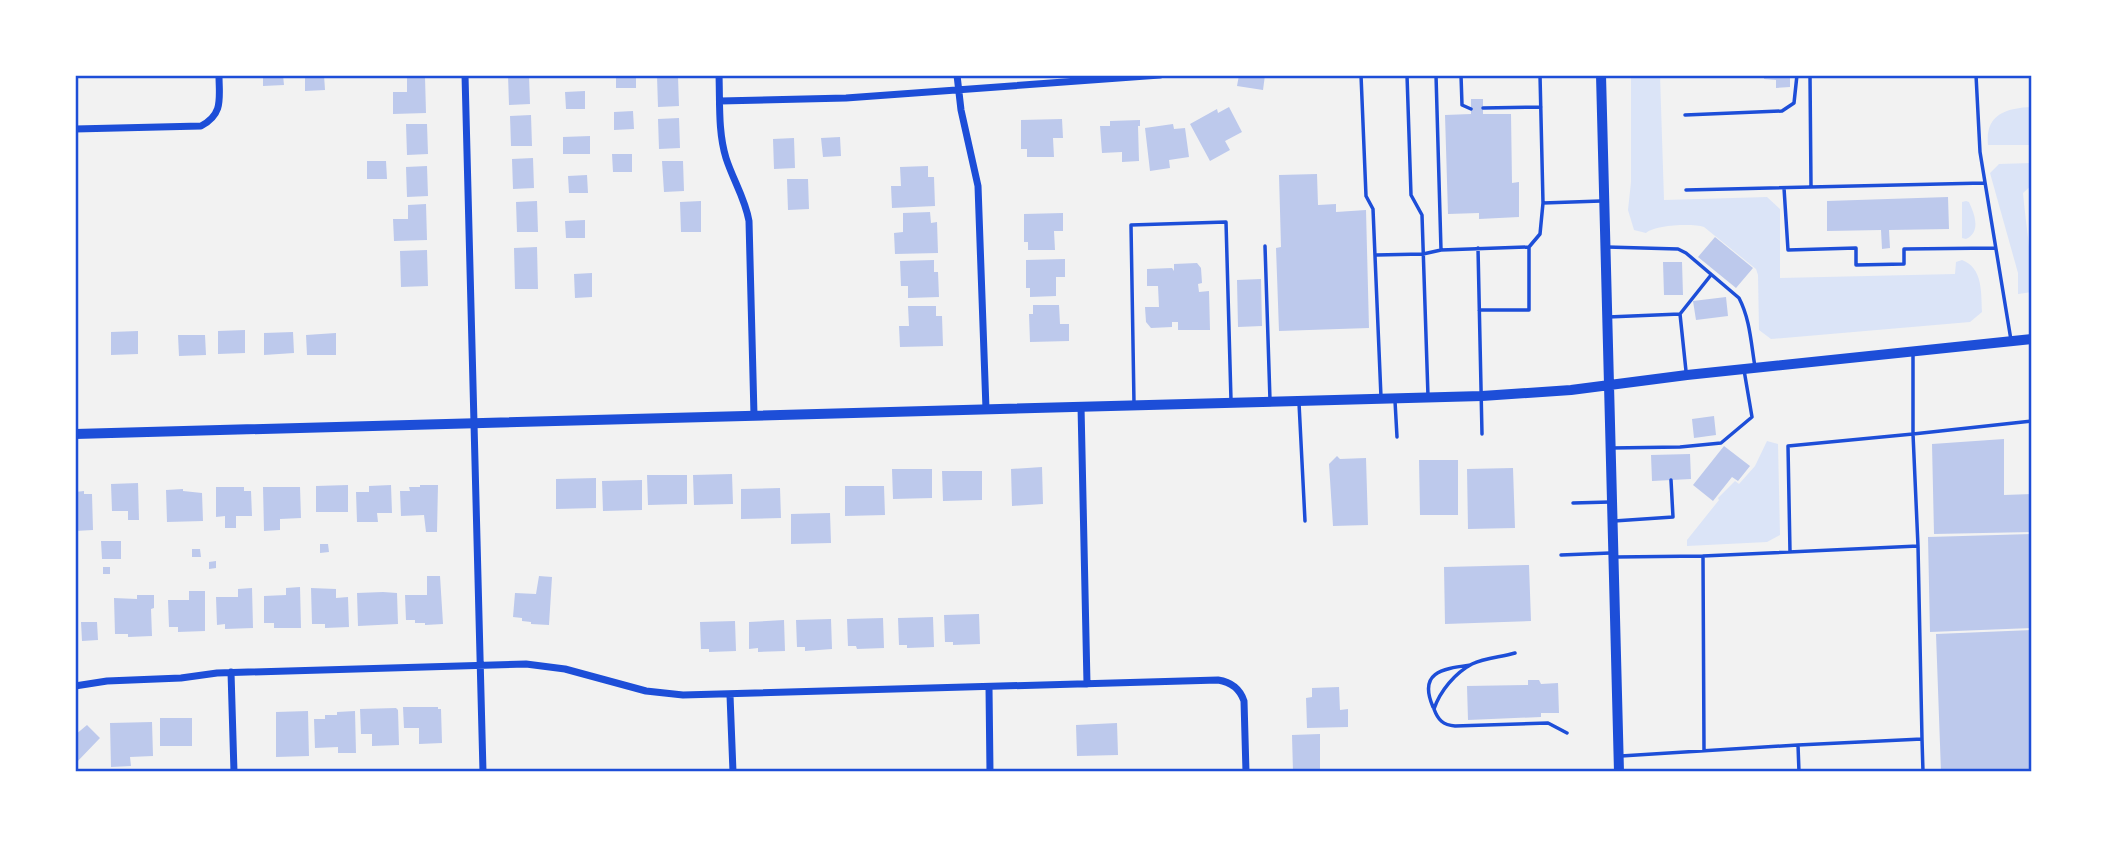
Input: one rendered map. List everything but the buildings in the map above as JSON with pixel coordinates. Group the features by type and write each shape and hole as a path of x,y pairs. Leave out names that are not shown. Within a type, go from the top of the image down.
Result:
{"main road":[{"path":"1601,75 1619,772"},
{"path":"75,434 1482,396 1571,390 1686,375 2032,339"}],"street":[{"path":"75,129 201,126 212,120 218,111 219,75"},
{"path":"465,75 483,772"},
{"path":"719,75 722,145 741,191 749,221 754,415"},
{"path":"957,75 978,186 986,409"},
{"path":"720,101 846,98 1160,75"},
{"path":"1081,406 1087,684"},
{"path":"75,686 107,681 181,678 232,672 480,664 526,664 565,668 659,693 730,695 1212,680 1230,682 1244,701 1246,772"},
{"path":"232,672 234,772"},
{"path":"989,687 990,772"},
{"path":"730,695 733,772"}],"lane":[{"path":"1361,75 1366,196 1373,209 1376,256 1381,399"},
{"path":"1407,75 1411,195 1422,215 1429,398"},
{"path":"1436,75 1441,250"},
{"path":"1461,75 1462,105 1471,109"},
{"path":"1479,310 1529,310 1529,247 1540,234 1544,203 1540,75"},
{"path":"1685,115 1782,111 1794,103 1797,75"},
{"path":"1810,75 1811,187"},
{"path":"1976,75 1978,137 1984,183 2011,341"},
{"path":"1483,108 1541,107"},
{"path":"1686,190 1984,183"},
{"path":"1784,188 1788,250 1856,248 1856,265 1904,264 1904,249 1996,248"},
{"path":"1544,203 1604,201"},
{"path":"1135,405 1131,225 1226,222 1231,402"},
{"path":"1265,246 1270,402"},
{"path":"1376,256 1423,254 1441,250 1529,247"},
{"path":"1605,247 1678,249 1739,298 1744,307 1752,417 1721,443 1609,448"},
{"path":"1478,248 1482,434"},
{"path":"1686,375 1680,314 1711,274"},
{"path":"1606,317 1680,314"},
{"path":"1913,351 1923,772"},
{"path":"1395,398 1397,436"},
{"path":"1299,401 1305,521"},
{"path":"1790,552 1788,446 2032,421"},
{"path":"1669,454 1670,447"},
{"path":"1612,521 1673,517 1671,480"},
{"path":"1573,503 1611,502"},
{"path":"1561,555 1703,556 1918,545"},
{"path":"1703,556 1704,751"},
{"path":"1515,653 1439,670 1432,676 1428,692 1437,718 1449,725 1548,723 1567,733"},
{"path":"1434,709 1440,693 1472,664"},
{"path":"1619,756 1922,739"},
{"path":"1798,745 1798,772"}],"shaded area":[{"path":"1631,75 1660,75 1664,200 1767,197 1780,209 1780,278 1955,274 1956,262 1962,260 1974,269 1977,275 1982,312 1970,322 1771,339 1759,330 1756,269 1704,227 1674,226 1657,228 1646,233 1634,230 1628,210 1631,182"},
{"path":"2032,107 2032,145 1988,145 1993,120 2013,109"},
{"path":"2032,163 2032,185 2023,193 2032,292 2018,294 2018,273 1990,173 1999,164"},
{"path":"1962,202 1969,202 1975,218 1975,228 1966,239 1962,238"},
{"path":"1767,441 1778,444 1780,535 1767,542 1687,546 1687,540 1718,498 1735,481 1739,484 1755,466"}]}
